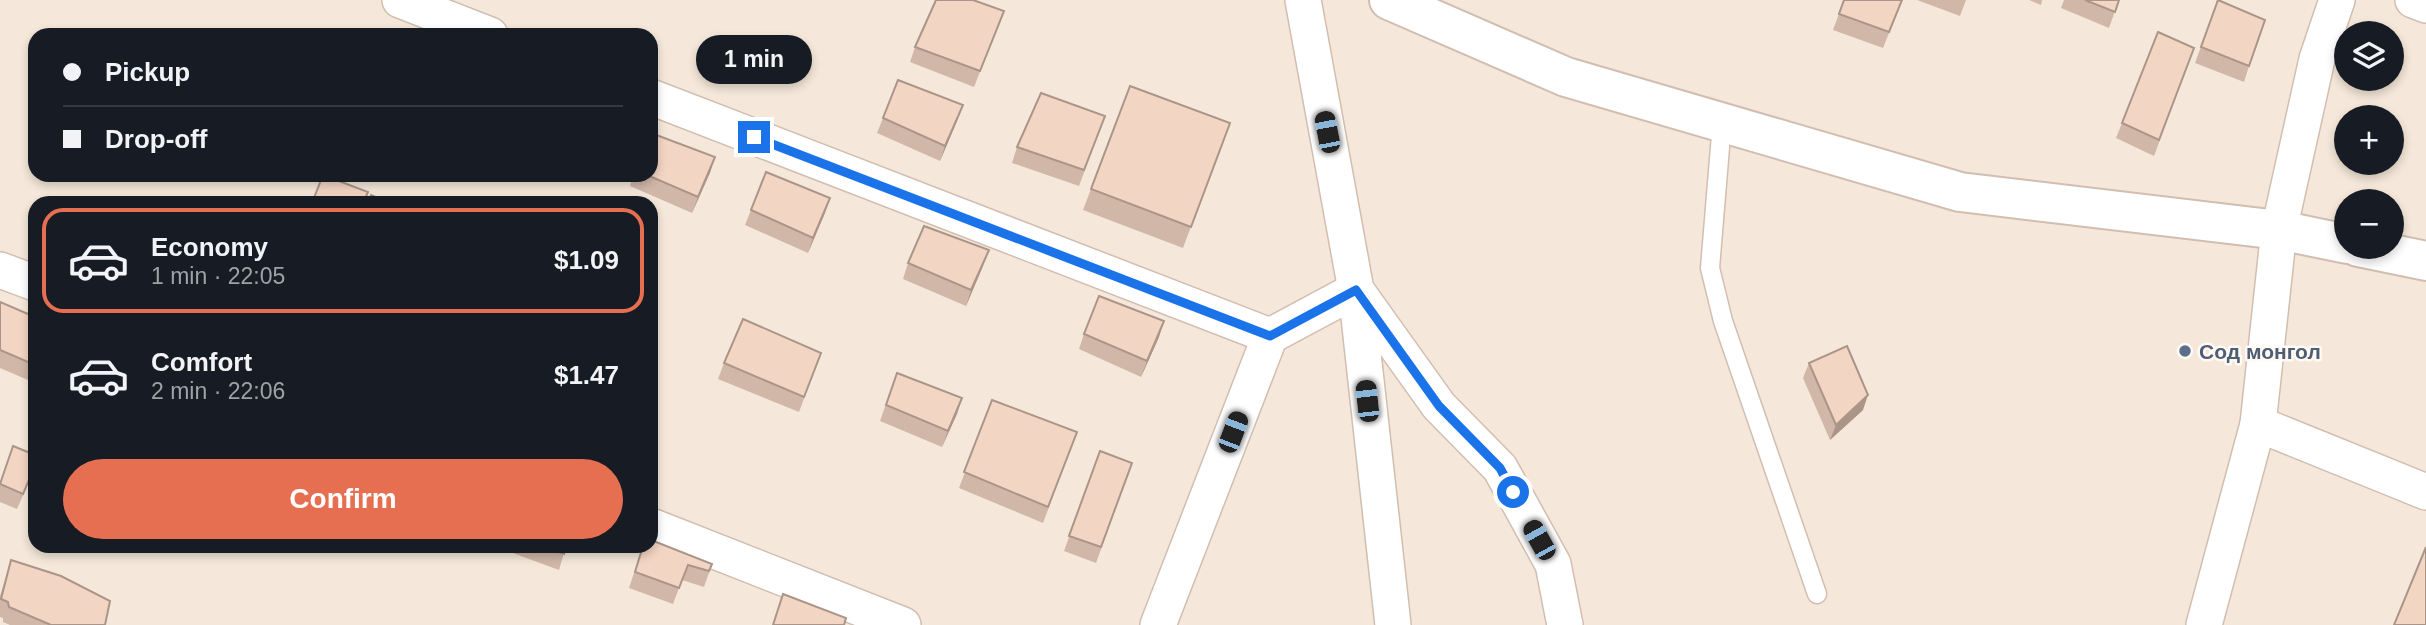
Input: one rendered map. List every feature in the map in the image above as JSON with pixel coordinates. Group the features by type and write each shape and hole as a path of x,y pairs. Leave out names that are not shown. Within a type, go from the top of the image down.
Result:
{"street":[{"path":"400,0 473,28"},
{"path":"1303,0 1356,290 1393,625"},
{"path":"1389,0 1566,77 1960,192 2279,230 2334,241"},
{"path":"2204,625 2258,424 2279,230 2316,59 2337,0"},
{"path":"2413,0 2426,5"},
{"path":"658,100 1270,336"},
{"path":"2404,256 2426,261"},
{"path":"0,270 28,281"},
{"path":"1158,625 1270,336 1356,290"},
{"path":"1356,290 1439,406 1500,468 1553,564 1564,625"},
{"path":"2258,424 2426,492"},
{"path":"658,529 903,625"}],"lane":[{"path":"1722,122 1710,268 1723,321 1817,594"}],"shaded area":[{"path":"0,0 2426,0 2426,625 0,625"}],"building":[{"path":"936,0 973,0 1004,11 980,71 915,47"},
{"path":"1844,0 1902,0 1889,32 1839,14"},
{"path":"2085,0 2119,0 2115,12"},
{"path":"2218,0 2265,20 2249,66 2201,47"},
{"path":"2158,32 2194,48 2159,140 2122,123"},
{"path":"898,80 963,105 945,146 883,118"},
{"path":"1130,86 1230,123 1191,227 1091,189"},
{"path":"1041,93 1105,116 1084,170 1017,147"},
{"path":"658,136 715,157 698,197 658,180"},
{"path":"766,172 830,198 813,238 751,210"},
{"path":"320,182 342,182 368,192 366,196 315,196"},
{"path":"924,226 989,250 971,290 908,263"},
{"path":"1099,296 1164,321 1147,361 1084,334"},
{"path":"0,302 28,314 28,362 0,350"},
{"path":"743,319 821,353 804,397 724,363"},
{"path":"1847,346 1868,395 1836,425 1809,363"},
{"path":"897,373 962,398 948,431 886,405"},
{"path":"992,400 1077,432 1048,507 964,472"},
{"path":"13,446 28,452 28,482 23,494 0,484"},
{"path":"1100,451 1132,463 1101,547 1069,536"},
{"path":"658,543 712,564 709,571 688,565 679,588 635,572 641,553 658,553"},
{"path":"2426,547 2426,625 2394,625"},
{"path":"11,560 61,576 110,601 105,625 51,625 9,607 8,602 1,599"},
{"path":"783,594 846,618 844,625 773,625"}],"place":[{"name":"Сод монгол","path":"2185,351"}],"route":[{"path":"754,137 1270,336 1356,290 1439,406 1500,468 1513,492"}]}
